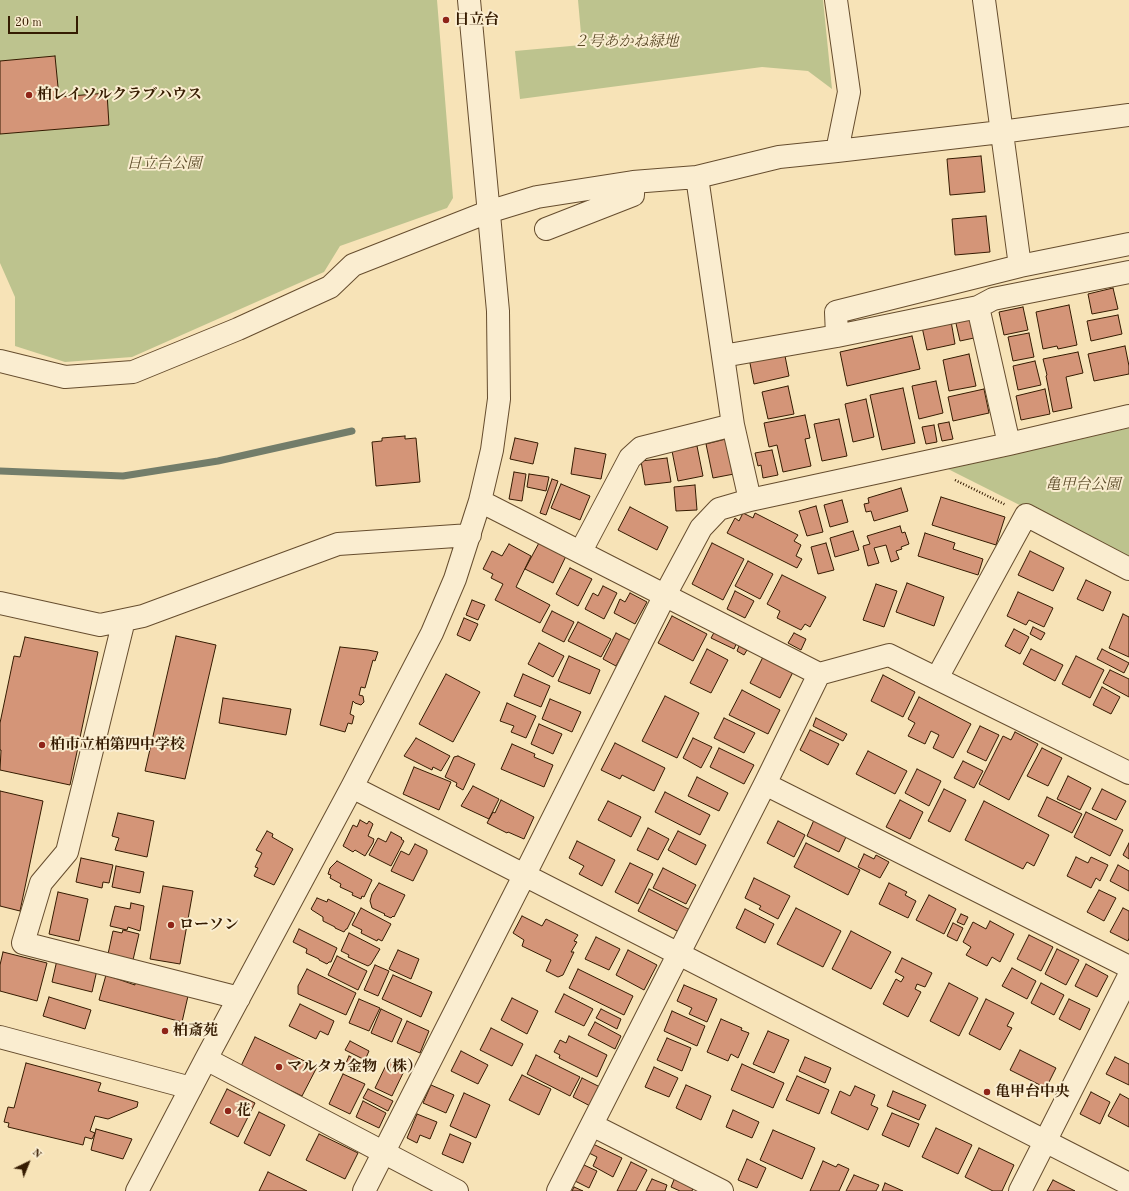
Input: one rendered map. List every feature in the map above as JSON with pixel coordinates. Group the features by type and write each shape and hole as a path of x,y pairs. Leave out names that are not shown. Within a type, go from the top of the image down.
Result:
{"street":[{"path":"137,1191 352,787 432,633 455,579 480,501 492,450 498,399 498,310 469,0"},
{"path":"836,0 849,92 837,151"},
{"path":"984,0 1020,266"},
{"path":"0,361 65,377 133,372 238,329 330,287 353,265 488,212 537,197 633,182 697,177 779,157 1001,132 1129,115"},
{"path":"697,177 733,425 750,500"},
{"path":"546,228 633,195 633,182"},
{"path":"837,336 836,312 1020,266 1129,244"},
{"path":"723,356 837,336 978,307 993,299 1129,272"},
{"path":"978,307 1009,444"},
{"path":"364,1191 665,595 701,528 719,509 750,500 1009,444 1129,416"},
{"path":"581,551 630,458 640,448 733,425"},
{"path":"480,501 581,551 819,674 889,655 1129,773"},
{"path":"937,678 1026,515 1129,569"},
{"path":"0,603 100,625 143,616 338,544 470,535"},
{"path":"124,620 67,852 41,883 23,943 239,998"},
{"path":"558,1191 765,784 819,674"},
{"path":"765,784 1129,967"},
{"path":"352,787 1129,1184"},
{"path":"1020,1191 1129,976"},
{"path":"0,1037 191,1088"},
{"path":"206,1059 457,1191"},
{"path":"592,1125 722,1191"}],"path":[{"path":"923,462 944,475 1026,515"}],"green space":[{"name":"日立台公園","path":"0,0 437,0 453,198 447,208 340,246 324,272 132,357 65,362 15,346 15,297 0,263"},
{"name":"２号あかね緑地","path":"578,0 823,0 832,89 808,71 762,67 520,99 515,51 582,45"},
{"name":"亀甲台公園","path":"1129,428 1129,560 948,469"}],"building":[{"name":"柏レイソルクラブハウス","path":"55,56 59,97 107,93 109,125 0,134 0,61"},
{"path":"981,156 985,192 950,195 947,159"},
{"path":"986,216 990,252 955,255 952,219"},
{"path":"1113,288 1118,309 1092,314 1088,294"},
{"path":"1069,305 1077,345 1058,349 1057,346 1043,349 1036,312"},
{"path":"1023,307 1028,330 1004,335 999,312"},
{"path":"1118,315 1122,334 1091,341 1087,321"},
{"path":"969,316 974,338 960,341 955,319"},
{"path":"951,321 955,344 927,350 922,327"},
{"path":"1029,333 1034,357 1013,361 1008,337"},
{"path":"912,336 920,369 847,386 840,352"},
{"path":"1125,346 1129,374 1094,381 1088,354"},
{"path":"784,351 789,376 754,384 749,358"},
{"path":"1078,352 1083,373 1066,377 1072,408 1053,412 1043,359"},
{"path":"969,354 976,386 949,391 943,360"},
{"path":"1035,361 1041,385 1018,390 1013,366"},
{"path":"936,381 943,413 919,419 912,386"},
{"path":"788,386 794,414 768,419 762,392"},
{"path":"903,388 915,443 882,450 870,395"},
{"path":"984,389 989,413 953,421 948,397"},
{"path":"1045,389 1050,414 1021,420 1016,396"},
{"path":"866,399 874,437 853,442 845,404"},
{"path":"805,415 810,438 805,439 811,466 783,472 777,445 769,447 764,423"},
{"path":"839,419 847,456 822,461 814,424"},
{"path":"949,422 953,439 942,441 938,424"},
{"path":"934,425 937,442 926,444 922,427"},
{"path":"405,436 405,439 416,438 420,482 376,486 372,442 382,441 382,438"},
{"path":"515,438 538,443 533,464 510,459"},
{"path":"726,439 734,474 713,478 706,444"},
{"path":"697,446 703,476 678,481 672,451"},
{"path":"575,448 606,454 601,479 571,474"},
{"path":"772,450 778,475 763,478 761,465 758,466 755,453"},
{"path":"667,458 671,482 645,485 641,461"},
{"path":"514,472 526,474 522,501 509,499"},
{"path":"529,474 549,477 546,491 527,487"},
{"path":"552,479 558,481 546,515 540,513"},
{"path":"561,484 590,496 580,520 551,508"},
{"path":"695,485 697,510 676,511 674,487"},
{"path":"901,488 908,511 874,521 871,511 866,512 864,504 869,503 868,498"},
{"path":"941,497 1005,517 996,545 932,525"},
{"path":"842,500 848,522 830,527 824,505"},
{"path":"816,506 823,532 807,536 799,511"},
{"path":"630,507 668,527 657,550 618,530"},
{"path":"743,513 753,518 755,513 798,535 794,541 801,545 796,556 802,559 797,568 727,533 735,518 739,521"},
{"path":"900,526 902,533 905,532 909,544 896,551 899,559 891,562 886,545 874,548 879,563 868,566 863,546 870,544 867,536"},
{"path":"853,531 859,550 835,557 830,538"},
{"path":"925,533 955,543 953,549 983,559 978,575 918,556"},
{"path":"540,541 567,554 553,583 525,569"},
{"path":"712,543 744,559 723,600 692,584"},
{"path":"826,543 834,570 818,574 811,547"},
{"path":"509,544 531,556 516,587 550,605 540,623 495,600 503,584 491,578 493,574 483,569 492,551 502,556"},
{"path":"1030,551 1064,568 1053,591 1018,575"},
{"path":"748,561 773,574 760,599 735,586"},
{"path":"570,568 592,579 578,606 556,594"},
{"path":"782,575 826,597 810,627 805,624 801,630 777,618 780,611 767,604"},
{"path":"1086,580 1111,592 1103,611 1077,599"},
{"path":"907,583 944,597 934,626 896,612"},
{"path":"876,584 897,591 884,627 863,620"},
{"path":"603,586 617,593 604,619 585,609 593,593 598,596"},
{"path":"735,591 754,601 745,618 727,609"},
{"path":"1018,592 1053,608 1044,627 1029,620 1026,625 1007,616"},
{"path":"630,593 647,602 635,624 614,613 620,599 625,602"},
{"path":"472,600 485,605 478,620 466,615"},
{"path":"552,611 574,622 564,642 542,631"},
{"path":"1123,614 1129,617 1129,657 1109,648"},
{"path":"672,616 707,634 693,661 658,643"},
{"path":"464,618 478,624 470,641 457,635"},
{"path":"578,622 611,639 601,657 568,641"},
{"path":"1033,627 1045,633 1041,640 1030,634"},
{"path":"716,629 738,640 734,649 711,638"},
{"path":"1014,629 1029,637 1020,654 1005,646"},
{"path":"616,633 630,640 616,666 603,659"},
{"path":"794,633 806,639 801,650 788,643"},
{"path":"176,636 216,645 185,779 145,771"},
{"path":"25,637 98,652 70,785 0,770 0,723 14,656 20,657"},
{"path":"539,643 564,656 553,677 528,664"},
{"path":"739,646 747,650 744,655 737,651"},
{"path":"340,647 378,652 375,661 373,660 365,688 361,687 359,695 363,696 364,702 361,705 353,701 350,714 354,716 352,724 348,723 345,732 320,725"},
{"path":"707,649 728,660 711,693 690,683"},
{"path":"1031,649 1063,665 1055,681 1023,664"},
{"path":"1102,649 1129,663 1124,673 1097,659"},
{"path":"569,656 600,670 590,694 558,681"},
{"path":"1076,656 1104,670 1090,698 1062,684"},
{"path":"763,657 793,672 780,698 750,683"},
{"path":"1110,670 1129,679 1129,697 1103,683"},
{"path":"446,674 480,692 453,742 419,724"},
{"path":"523,674 550,686 541,707 514,696"},
{"path":"883,675 915,692 903,717 871,701"},
{"path":"1102,687 1120,697 1111,714 1093,705"},
{"path":"742,690 780,710 768,734 729,715"},
{"path":"665,696 699,713 677,758 642,741"},
{"path":"919,697 971,724 953,758 933,748 939,735 931,731 925,744 908,736 915,723 908,719"},
{"path":"223,698 291,709 286,735 219,723"},
{"path":"550,699 581,712 572,732 542,719"},
{"path":"507,703 536,716 526,738 511,732 514,726 500,721"},
{"path":"724,718 755,733 744,753 714,738"},
{"path":"816,718 847,734 843,741 813,726"},
{"path":"539,724 562,734 553,754 531,744"},
{"path":"980,726 999,735 986,761 967,752"},
{"path":"810,730 839,744 828,765 800,750"},
{"path":"1015,732 1038,744 1009,800 979,784 1003,736 1011,740"},
{"path":"416,738 450,756 441,771 433,767 432,770 404,756"},
{"path":"693,738 712,747 701,768 683,758"},
{"path":"615,743 665,768 654,791 622,775 620,779 601,770"},
{"path":"512,744 535,754 534,757 553,765 544,787 501,769"},
{"path":"719,748 754,765 744,784 710,767"},
{"path":"1042,748 1062,758 1048,786 1027,776"},
{"path":"868,751 907,771 895,794 856,774"},
{"path":"458,756 475,764 463,790 456,786 457,783 445,777 454,757"},
{"path":"963,761 983,771 974,788 954,778"},
{"path":"414,767 451,782 439,810 403,794"},
{"path":"917,769 941,781 929,806 905,793"},
{"path":"1068,776 1091,788 1080,810 1057,799"},
{"path":"697,777 728,793 719,811 688,796"},
{"path":"473,786 499,799 489,819 461,806"},
{"path":"944,789 966,800 950,832 928,821"},
{"path":"1102,789 1126,801 1116,820 1092,809"},
{"path":"0,791 43,801 20,911 0,906"},
{"path":"665,792 710,815 700,835 655,812"},
{"path":"1047,797 1082,814 1072,833 1038,816"},
{"path":"501,800 534,817 524,839 508,832 507,833 487,823 493,812 495,813"},
{"path":"900,800 923,812 910,839 886,827"},
{"path":"608,801 641,817 631,837 598,820"},
{"path":"984,801 1049,835 1034,866 1027,862 1023,869 965,840"},
{"path":"1086,812 1123,830 1110,856 1074,837"},
{"path":"118,813 154,821 147,857 115,850 119,838 112,836"},
{"path":"360,820 367,824 369,821 373,824 368,836 374,839 373,843 365,856 355,850 353,852 343,846 353,825 357,827"},
{"path":"814,820 846,837 839,852 807,836"},
{"path":"778,821 805,835 794,857 767,843"},
{"path":"648,828 669,839 658,860 637,850"},
{"path":"267,831 273,834 272,837 293,849 274,885 254,876 258,868 255,867 262,853 256,850"},
{"path":"678,831 706,845 696,865 668,850"},
{"path":"391,832 402,838 401,839 404,841 391,866 369,855 378,838 386,842"},
{"path":"577,841 615,860 602,886 579,874 584,866 569,858"},
{"path":"806,843 860,870 848,895 794,867"},
{"path":"1129,843 1129,859 1123,855"},
{"path":"415,844 427,850 427,853 413,881 391,871 401,851 409,855"},
{"path":"864,854 874,859 876,855 889,862 880,878 858,867"},
{"path":"1076,857 1088,863 1091,857 1108,865 1100,881 1096,878 1091,888 1067,876"},
{"path":"81,858 113,865 109,883 103,882 102,888 76,882"},
{"path":"337,861 372,880 364,897 362,896 361,899 352,895 353,893 340,887 341,884 330,878 331,875 328,874 330,868"},
{"path":"630,863 653,874 638,904 615,892"},
{"path":"1118,865 1129,871 1129,891 1110,881"},
{"path":"116,866 144,872 140,893 112,887"},
{"path":"663,868 696,885 686,904 653,888"},
{"path":"754,878 790,896 778,919 759,909 761,906 745,898"},
{"path":"379,883 405,895 394,917 393,916 391,918 372,908 370,901 372,894"},
{"path":"889,883 907,892 905,895 916,901 908,918 879,904"},
{"name":"ローソン","path":"163,886 193,891 180,964 150,959"},
{"path":"649,889 690,910 679,932 638,911"},
{"path":"1099,890 1116,898 1104,921 1087,912"},
{"path":"58,892 88,899 79,941 49,934"},
{"path":"929,895 956,909 944,934 916,920"},
{"path":"317,898 327,902 328,899 355,913 344,932 323,921 323,917 311,909"},
{"path":"131,903 144,906 140,931 128,927 127,930 110,926 115,906 130,909"},
{"path":"361,908 391,924 382,941 378,939 377,941 361,933 362,930 352,925"},
{"path":"796,908 841,931 823,967 777,944"},
{"path":"1123,908 1129,911 1128,941 1110,932"},
{"path":"745,909 774,924 765,943 736,928"},
{"path":"961,914 968,917 964,925 957,922"},
{"path":"522,916 542,926 546,919 578,935 574,941 577,942 571,952 574,952 563,975 558,977 546,971 551,960 522,946 524,940 513,933"},
{"path":"990,921 1014,934 1000,962 992,957 987,966 966,955 971,947 963,942 973,922 986,929"},
{"path":"953,923 963,928 957,941 947,936"},
{"path":"299,929 337,948 331,962 327,964 319,960 306,953 307,949 293,942"},
{"path":"123,930 139,934 133,960 108,954 113,931 122,933"},
{"path":"851,931 891,952 871,989 832,969"},
{"path":"349,933 380,949 371,964 368,966 348,957 349,955 341,951"},
{"path":"1029,935 1053,947 1041,971 1017,959"},
{"path":"596,937 620,949 609,970 585,959"},
{"path":"1057,949 1079,960 1066,985 1045,974"},
{"path":"398,950 419,959 411,979 389,969"},
{"path":"628,950 657,965 644,990 616,975"},
{"path":"3,952 47,963 37,1001 0,991 0,965"},
{"path":"337,956 367,971 358,990 328,975"},
{"path":"902,958 932,973 925,987 917,984 915,989 921,992 908,1017 883,1004 896,979 901,982 904,977 895,972"},
{"path":"57,960 97,970 92,992 52,982"},
{"path":"1086,964 1108,976 1097,997 1075,986"},
{"path":"375,965 389,971 378,996 364,990"},
{"path":"1012,968 1036,981 1027,999 1002,986"},
{"path":"307,969 356,993 346,1015 298,994 298,986"},
{"path":"578,969 633,996 624,1015 569,988"},
{"path":"106,975 135,985 135,983 188,996 182,1022 99,1000"},
{"path":"393,975 432,992 421,1017 382,999"},
{"path":"949,983 978,998 959,1036 930,1021"},
{"path":"1041,983 1064,995 1054,1015 1031,1003"},
{"path":"684,985 717,999 707,1022 689,1014 692,1008 677,1001"},
{"path":"564,994 593,1009 584,1026 555,1012"},
{"path":"49,997 91,1010 85,1029 43,1016"},
{"path":"512,998 538,1011 527,1034 501,1020"},
{"path":"359,999 380,1008 369,1031 349,1023"},
{"path":"986,999 1014,1013 1007,1026 1012,1028 1000,1050 969,1034"},
{"path":"1069,999 1090,1009 1080,1030 1059,1019"},
{"path":"300,1004 334,1021 328,1035 320,1031 316,1039 289,1026"},
{"path":"381,1009 402,1019 392,1042 371,1033"},
{"path":"601,1009 621,1019 617,1029 596,1018"},
{"path":"672,1011 705,1026 697,1046 664,1031"},
{"path":"721,1019 742,1028 741,1030 749,1033 738,1058 731,1054 728,1061 707,1052"},
{"path":"407,1021 429,1031 420,1053 397,1043"},
{"path":"595,1022 621,1036 615,1049 588,1035"},
{"path":"491,1028 523,1044 512,1066 480,1050"},
{"path":"768,1031 789,1040 774,1073 753,1064"},
{"path":"569,1036 607,1055 597,1077 559,1058 560,1055 554,1052 560,1040 566,1043"},
{"name":"マルタカ金物（株）","path":"255,1037 317,1067 302,1096 241,1066"},
{"path":"667,1038 691,1048 682,1071 657,1060"},
{"path":"350,1041 369,1051 365,1060 345,1050"},
{"path":"1020,1050 1056,1068 1046,1088 1010,1070"},
{"path":"461,1051 488,1065 478,1084 451,1071"},
{"path":"536,1055 580,1077 570,1096 527,1074"},
{"path":"349,1056 365,1064 361,1071 346,1063"},
{"path":"805,1057 831,1068 825,1083 799,1071"},
{"path":"1115,1057 1129,1064 1129,1085 1106,1074"},
{"path":"388,1061 405,1069 392,1096 375,1088"},
{"path":"26,1063 101,1083 98,1091 138,1102 137,1107 108,1119 95,1116 90,1131 95,1133 92,1139 85,1137 83,1145 8,1127 9,1123 4,1122 8,1107 14,1108"},
{"path":"742,1064 784,1083 773,1108 731,1090"},
{"path":"654,1067 678,1078 669,1097 645,1087"},
{"path":"343,1074 365,1084 350,1114 329,1104"},
{"path":"522,1075 551,1089 539,1115 509,1100"},
{"path":"797,1076 829,1090 819,1114 786,1100"},
{"path":"582,1078 602,1088 592,1107 573,1097"},
{"path":"431,1085 454,1095 446,1113 423,1103"},
{"path":"686,1085 711,1096 701,1120 676,1108"},
{"path":"855,1086 875,1095 871,1105 878,1108 868,1130 831,1113 840,1091 850,1096"},
{"path":"227,1089 255,1103 238,1137 210,1123"},
{"path":"368,1089 393,1101 388,1111 363,1098"},
{"path":"893,1091 926,1105 919,1120 887,1106"},
{"path":"1091,1092 1110,1102 1100,1124 1080,1114"},
{"path":"464,1093 490,1105 476,1138 450,1126"},
{"path":"1120,1094 1129,1099 1129,1127 1108,1116"},
{"path":"363,1101 386,1113 379,1128 356,1117"},
{"path":"733,1110 759,1122 752,1138 726,1127"},
{"path":"259,1112 285,1125 270,1156 244,1143"},
{"path":"892,1113 919,1124 909,1147 882,1135"},
{"path":"417,1114 437,1122 430,1139 420,1135 417,1143 407,1138"},
{"path":"936,1128 972,1145 958,1174 922,1157"},
{"path":"96,1129 132,1139 123,1159 91,1150"},
{"path":"773,1130 815,1148 802,1179 760,1160"},
{"path":"319,1134 358,1153 345,1179 306,1160"},
{"path":"450,1134 471,1143 463,1163 442,1154"},
{"path":"593,1144 622,1158 613,1177 593,1166 597,1157 589,1153"},
{"path":"979,1148 1014,1165 1002,1191 993,1191 965,1177"},
{"path":"747,1159 766,1168 757,1188 738,1180"},
{"path":"823,1161 836,1167 838,1164 849,1169 839,1191 810,1191"},
{"path":"631,1162 647,1170 636,1191 617,1191"},
{"path":"584,1165 597,1171 589,1188 575,1181"},
{"path":"268,1172 307,1191 259,1191"},
{"path":"676,1175 695,1183 692,1191 680,1191 671,1187"},
{"path":"854,1175 879,1185 876,1191 846,1191"},
{"path":"652,1179 667,1185 665,1191 646,1191"},
{"path":"1053,1180 1075,1191 1047,1191"},
{"path":"885,1183 903,1191 882,1191"},
{"path":"574,1187 583,1191 572,1191"}],"waterway":[{"path":"0,471 123,476 218,461 352,431"}],"place":[{"name":"日立台","path":"446,20"},
{"name":"柏レイソルクラブハウス","path":"29,95"},
{"name":"柏市立柏第四中学校","path":"42,745"},
{"name":"ローソン","path":"171,925"},
{"name":"柏斎苑","path":"165,1031"},
{"name":"マルタカ金物（株）","path":"279,1067"},
{"name":"亀甲台中央","path":"987,1092"},
{"name":"花","path":"228,1111"}]}
